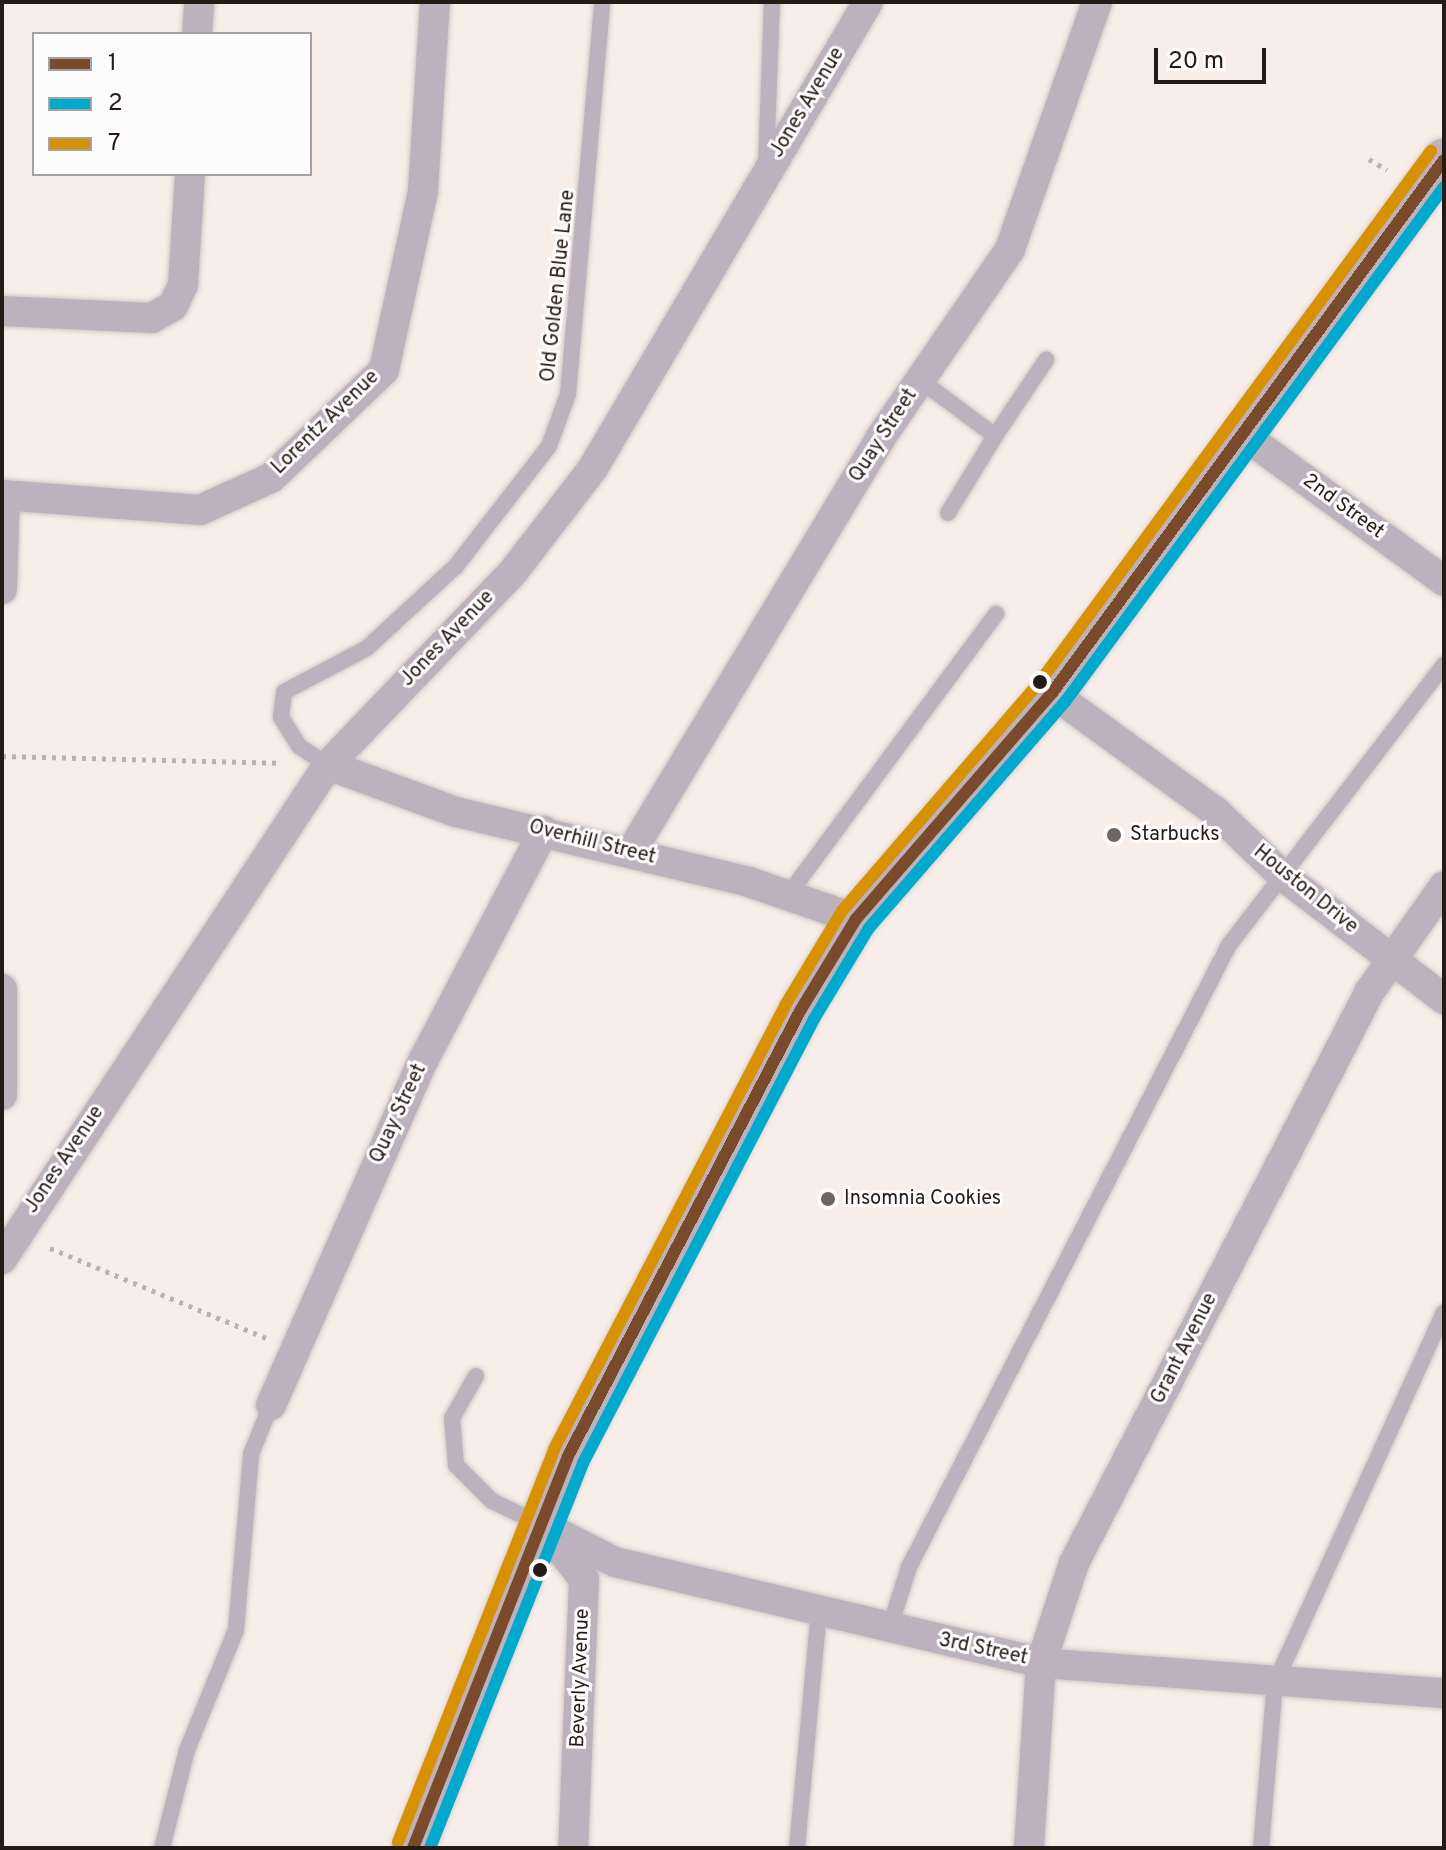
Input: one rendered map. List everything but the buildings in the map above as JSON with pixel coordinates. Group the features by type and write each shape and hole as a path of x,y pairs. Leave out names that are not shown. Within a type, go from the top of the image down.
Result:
{"street":[{"path":"197,32 199,2"},
{"name":"Lorentz Avenue","path":"4,495 200,510 271,478 384,370 423,191 435,2"},
{"name":"Jones Avenue","path":"7,1236 328,765 513,572 593,468 868,2"},
{"name":"Quay Street","path":"631,852 920,380 1010,249 1097,2"},
{"path":"2,311 152,318 173,306 183,285 190,176"},
{"path":"413,1848 540,1524 632,1326 856,919 1052,693 1241,433 1437,185"},
{"name":"2nd Street","path":"1241,433 1444,581"},
{"path":"2,589 4,495"},
{"name":"Houston Drive","path":"1052,693 1216,812 1283,876 1444,999"},
{"name":"Overhill Street","path":"328,765 456,812 631,852 788,895 856,919"},
{"name":"Quay Street","path":"271,1405 423,1061 544,831"},
{"name":"Grant Avenue","path":"1029,1848 1041,1663 1074,1563 1389,957 1444,886"},
{"path":"2,989 2,1095"},
{"name":"3rd Street","path":"540,1524 615,1562 889,1630 1041,1663 1275,1683 1444,1693"},
{"name":"Beverly Avenue","path":"540,1524 584,1579 573,1848"}],"lane":[{"name":"Old Golden Blue Lane","path":"328,765 299,746 281,717 284,692 367,648 456,566 549,446 568,394 602,2"},
{"path":"766,175 772,2"},
{"path":"948,513 1046,360"},
{"path":"920,380 995,436"},
{"path":"788,895 996,614"},
{"path":"889,1630 909,1567 1229,945 1444,665"},
{"path":"1261,1848 1275,1683 1444,1313"},
{"path":"476,1376 452,1418 456,1465 492,1501 540,1524"},
{"path":"162,1848 187,1750 236,1630 251,1454 271,1405"},
{"path":"797,1848 819,1611"}],"path":[{"path":"2,756 328,765"},
{"path":"7,1236 294,1349"}],"transit line":[{"name":"7","path":"398,1842 554,1449 786,1004 842,911 1039,683 1431,151"},
{"name":"1","path":"413,1848 568,1456 800,1011 856,919 1052,693 1444,160"},
{"name":"2","path":"430,1848 583,1463 814,1019 869,928 1065,702 1444,187"}],"place":[{"name":"Starbucks","path":"1114,835"},
{"name":"Insomnia Cookies","path":"828,1199"}]}
